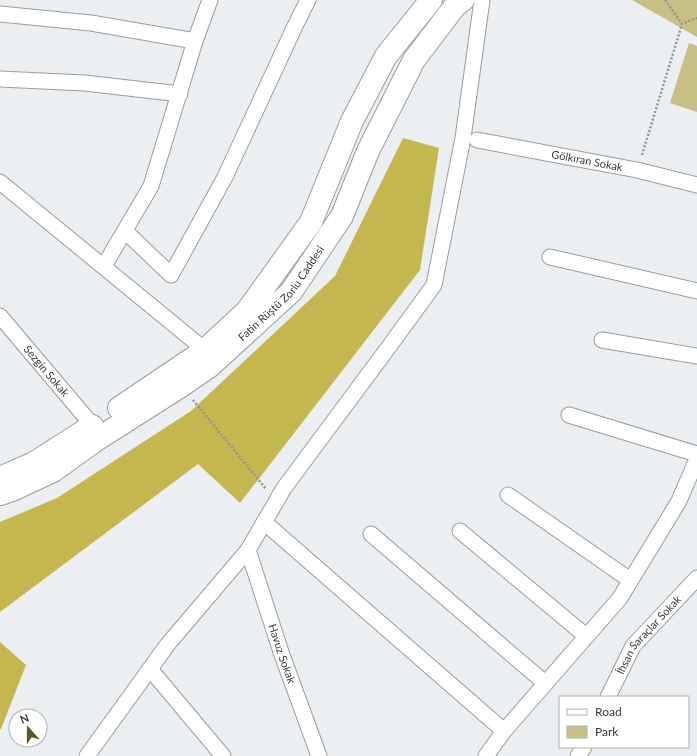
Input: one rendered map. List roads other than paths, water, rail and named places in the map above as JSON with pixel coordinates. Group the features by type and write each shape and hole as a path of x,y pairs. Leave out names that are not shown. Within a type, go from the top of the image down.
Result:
{"main road":[{"name":"Fatin Rüştü Zorlu Caddesi","path":"0,478 34,463 205,350 247,311 311,222 352,121 386,56 431,0"},
{"name":"Fatin Rüştü Zorlu Caddesi","path":"0,494 54,471 96,440 210,366 291,292 342,216 368,151 414,60 458,2"}],"street":[{"path":"104,266 151,186 195,41 210,0"},
{"path":"125,231 171,275 225,177 308,0"},
{"path":"92,753 168,644 248,550 284,488 434,285 463,138 482,0"},
{"path":"0,14 91,22 195,41"},
{"path":"0,79 85,83 180,94"},
{"name":"Gölkıran Sokak","path":"477,140 638,170 697,185"},
{"path":"0,182 205,350"},
{"path":"550,257 697,291"},
{"name":"Sezgin Sokak","path":"0,316 92,426"},
{"path":"602,340 697,356"},
{"path":"569,415 697,454"},
{"path":"486,756 504,731 620,598 679,502 697,459"},
{"path":"508,495 630,580"},
{"path":"264,522 504,731"},
{"path":"460,531 586,636"},
{"path":"371,534 545,683"},
{"name":"Havuz Sokak","path":"248,550 282,655 319,756"},
{"name":"İhsan Saraçlar Sokak","path":"608,696 633,646 697,578"},
{"path":"150,669 222,756"}]}
